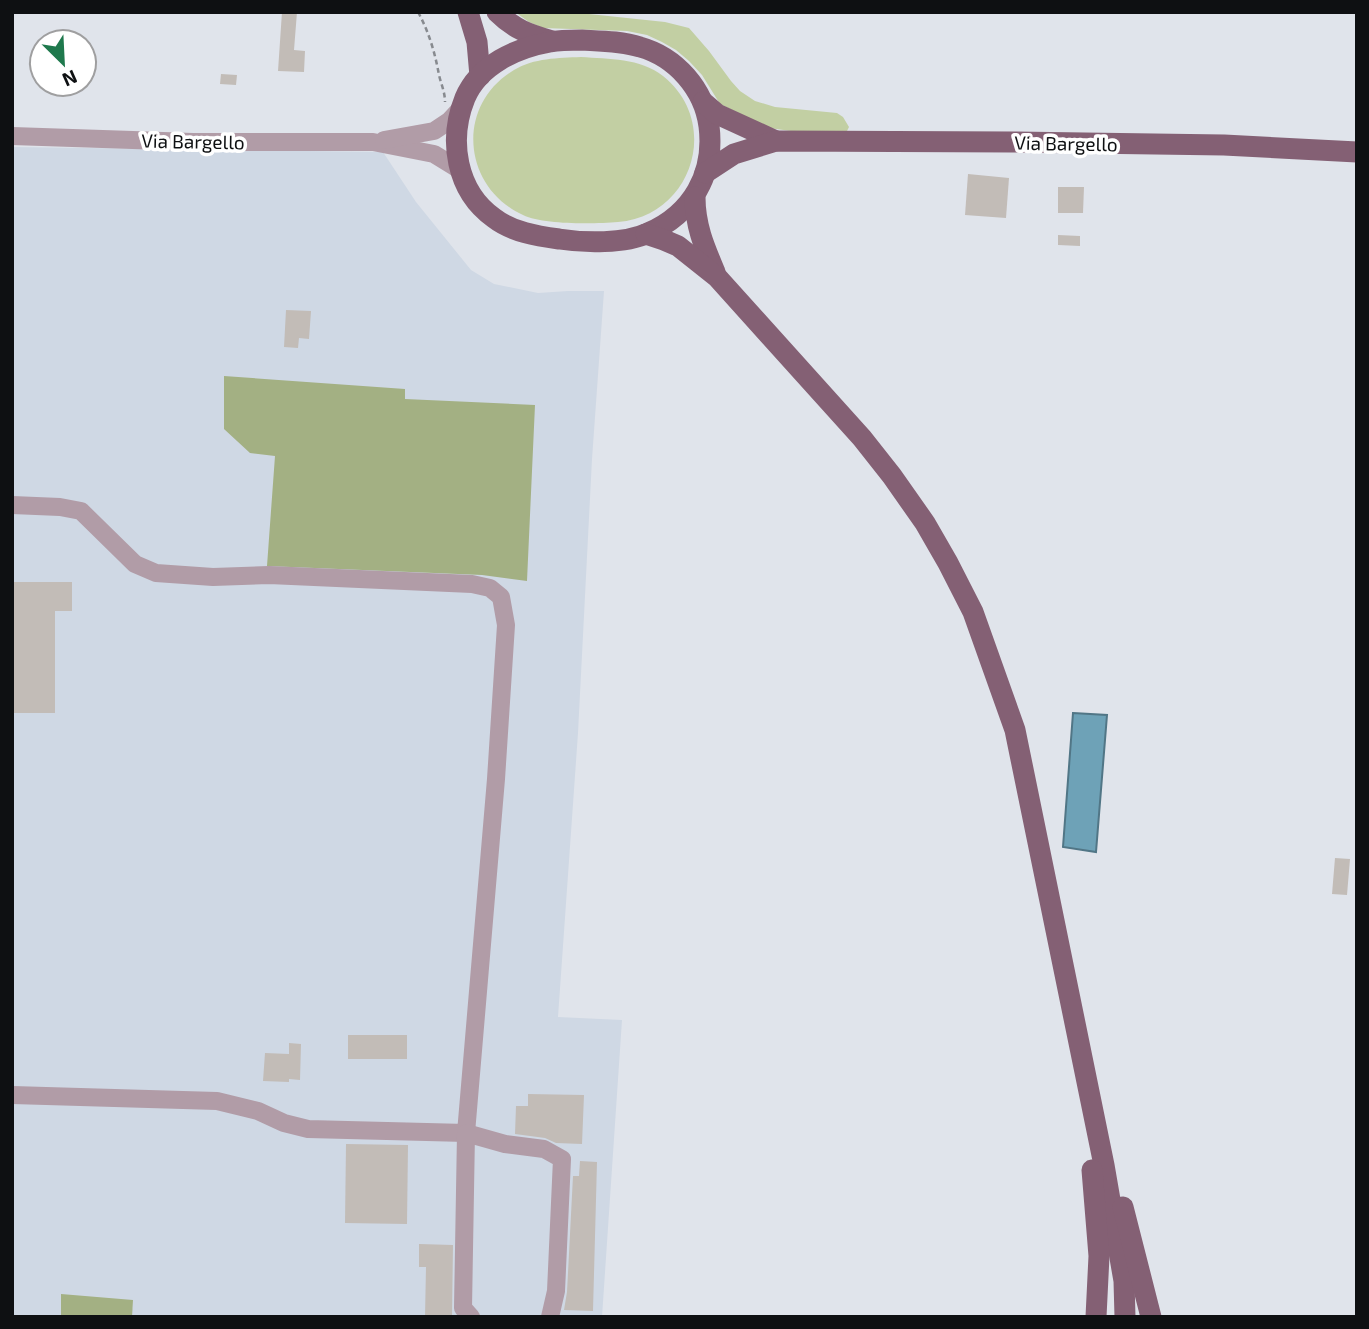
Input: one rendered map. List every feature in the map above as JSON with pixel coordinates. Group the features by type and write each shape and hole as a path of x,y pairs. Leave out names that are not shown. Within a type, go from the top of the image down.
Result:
{"main road":[{"path":"468,12 477,42 480,76"},
{"path":"497,12 507,23 522,32 552,41"},
{"path":"582,40 640,47 673,63 693,83 703,102 709,125 710,146 705,173 695,197 665,225 646,234 617,240 574,242 543,237 518,231 495,219 478,204 467,188 456,149 457,130 453,107 480,76 497,61 518,50 552,41 582,40"},
{"name":"Via Bargello","path":"703,102 717,114 776,141"},
{"name":"Via Bargello","path":"705,173 734,154 776,141 1212,145 1357,152"},
{"path":"695,197 695,215 699,231 717,277"},
{"path":"646,234 678,246 717,277 862,438 931,533 973,612 1015,730 1104,1165 1124,1281 1125,1317"},
{"path":"1083,1064 1099,1256 1096,1317"},
{"path":"1083,1064 1139,1264 1151,1317"}],"street":[{"name":"Via Bargello","path":"12,136 193,142 373,142 434,131 449,121 453,107"},
{"name":"Via Bargello","path":"373,142 434,153 460,170"},
{"path":"12,505 81,510 135,564 156,573 472,584 490,587 501,597 506,625 496,779 466,1133 463,1308 471,1317"},
{"path":"12,1095 217,1101 258,1111 284,1123 308,1129 466,1133 505,1144 544,1149 562,1159 556,1291 550,1317"}],"path":[{"path":"418,12 426,27 444,89 453,107"}],"shaded area":[{"path":"12,147 383,152 416,202 471,270 494,284 538,293 604,291 558,1017 622,1020 602,1317 12,1317"}],"green space":[{"path":"515,12 570,12 665,22 689,28 740,91 755,101 775,107 837,113 849,127 847,131 791,131 769,128 720,104 702,75 689,61 676,50 647,35 627,31 543,28"},
{"path":"581,57 624,61 654,70 681,96 691,118 694,141 690,164 680,186 665,203 644,216 618,222 596,223 556,222 532,218 503,202 488,185 478,166 474,145 475,124 482,103 495,85 514,70 530,63 546,59"},
{"path":"224,376 405,389 405,399 535,405 527,581 482,575 267,566 275,456 250,453 224,429"},
{"path":"61,1294 133,1300 132,1317 61,1317"}],"water":[{"path":"1073,713 1107,715 1096,852 1063,847"}],"building":[{"path":"282,12 297,12 294,50 305,51 304,72 278,71"},
{"path":"221,74 237,75 236,85 220,84"},
{"path":"968,174 1009,178 1006,218 965,215"},
{"path":"1058,187 1084,187 1083,213 1058,213"},
{"path":"1058,235 1080,236 1080,246 1058,245"},
{"path":"286,310 311,311 309,339 299,338 298,348 284,347"},
{"path":"12,582 72,582 72,611 55,611 55,713 12,713"},
{"path":"1335,858 1350,859 1347,895 1332,894"},
{"path":"348,1035 407,1035 407,1059 348,1059"},
{"path":"289,1043 301,1044 300,1080 263,1081 265,1053 289,1054"},
{"path":"528,1094 584,1095 582,1144 556,1143 545,1138 515,1134 516,1106 528,1106"},
{"path":"346,1144 408,1145 407,1224 345,1223"},
{"path":"580,1161 597,1162 593,1311 564,1310 573,1176 579,1176"},
{"path":"419,1244 453,1245 452,1317 425,1317 426,1267 419,1267"}]}
